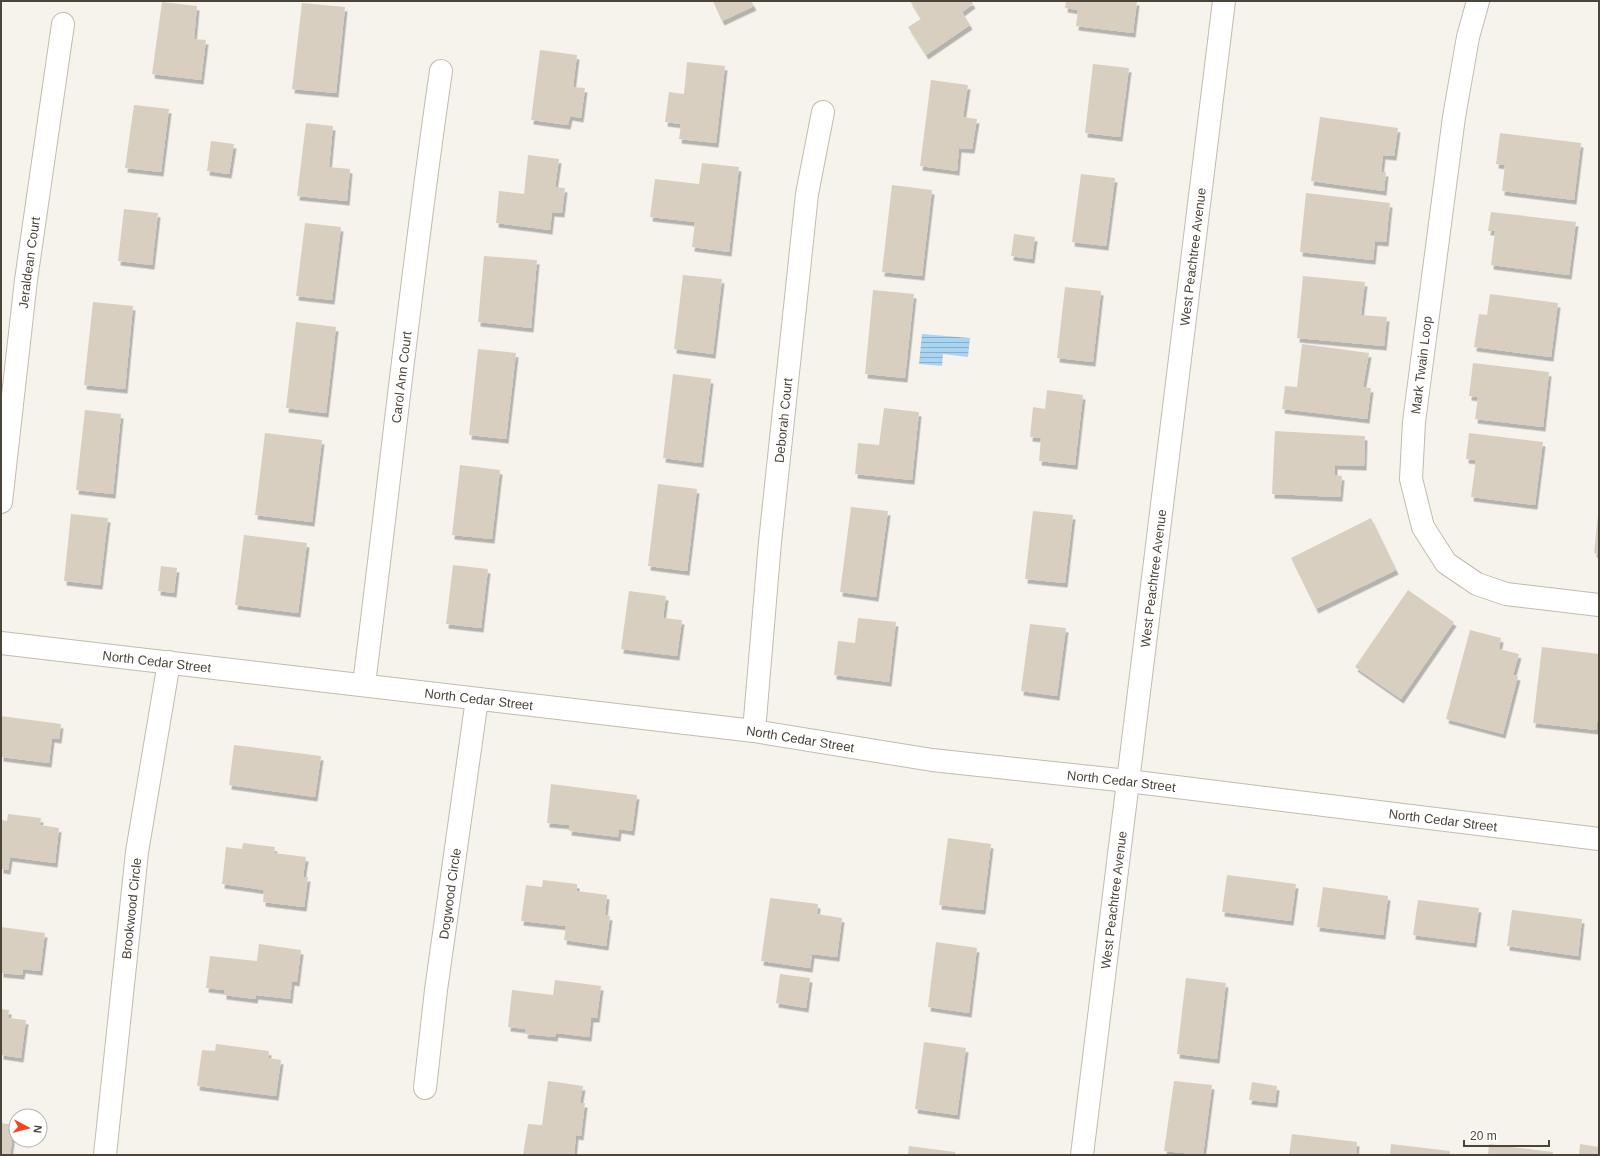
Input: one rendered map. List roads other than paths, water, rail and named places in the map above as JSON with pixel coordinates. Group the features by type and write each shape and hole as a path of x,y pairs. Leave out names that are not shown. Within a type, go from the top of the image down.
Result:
{"street":[{"name":"West Peachtree Avenue","path":"1082,1155 1224,1"},
{"name":"Mark Twain Loop","path":"1478,1 1468,37 1454,116 1414,422 1411,480 1423,527 1446,563 1477,584 1506,594 1599,605"},
{"name":"Jeraldean Court","path":"1,502 26,280 63,24"},
{"name":"Carol Ann Court","path":"364,684 423,196 442,71"},
{"name":"Deborah Court","path":"754,730 770,542 806,210 822,112"},
{"name":"North Cedar Street","path":"1,643 754,730 932,760 1128,781 1599,839"},
{"name":"Brookwood Circle","path":"105,1155 137,852 169,662"},
{"name":"Dogwood Circle","path":"425,1088 436,990 477,699"}],"water":[{"path":"922,334 970,338 968,357 943,354 942,366 919,364"}]}
